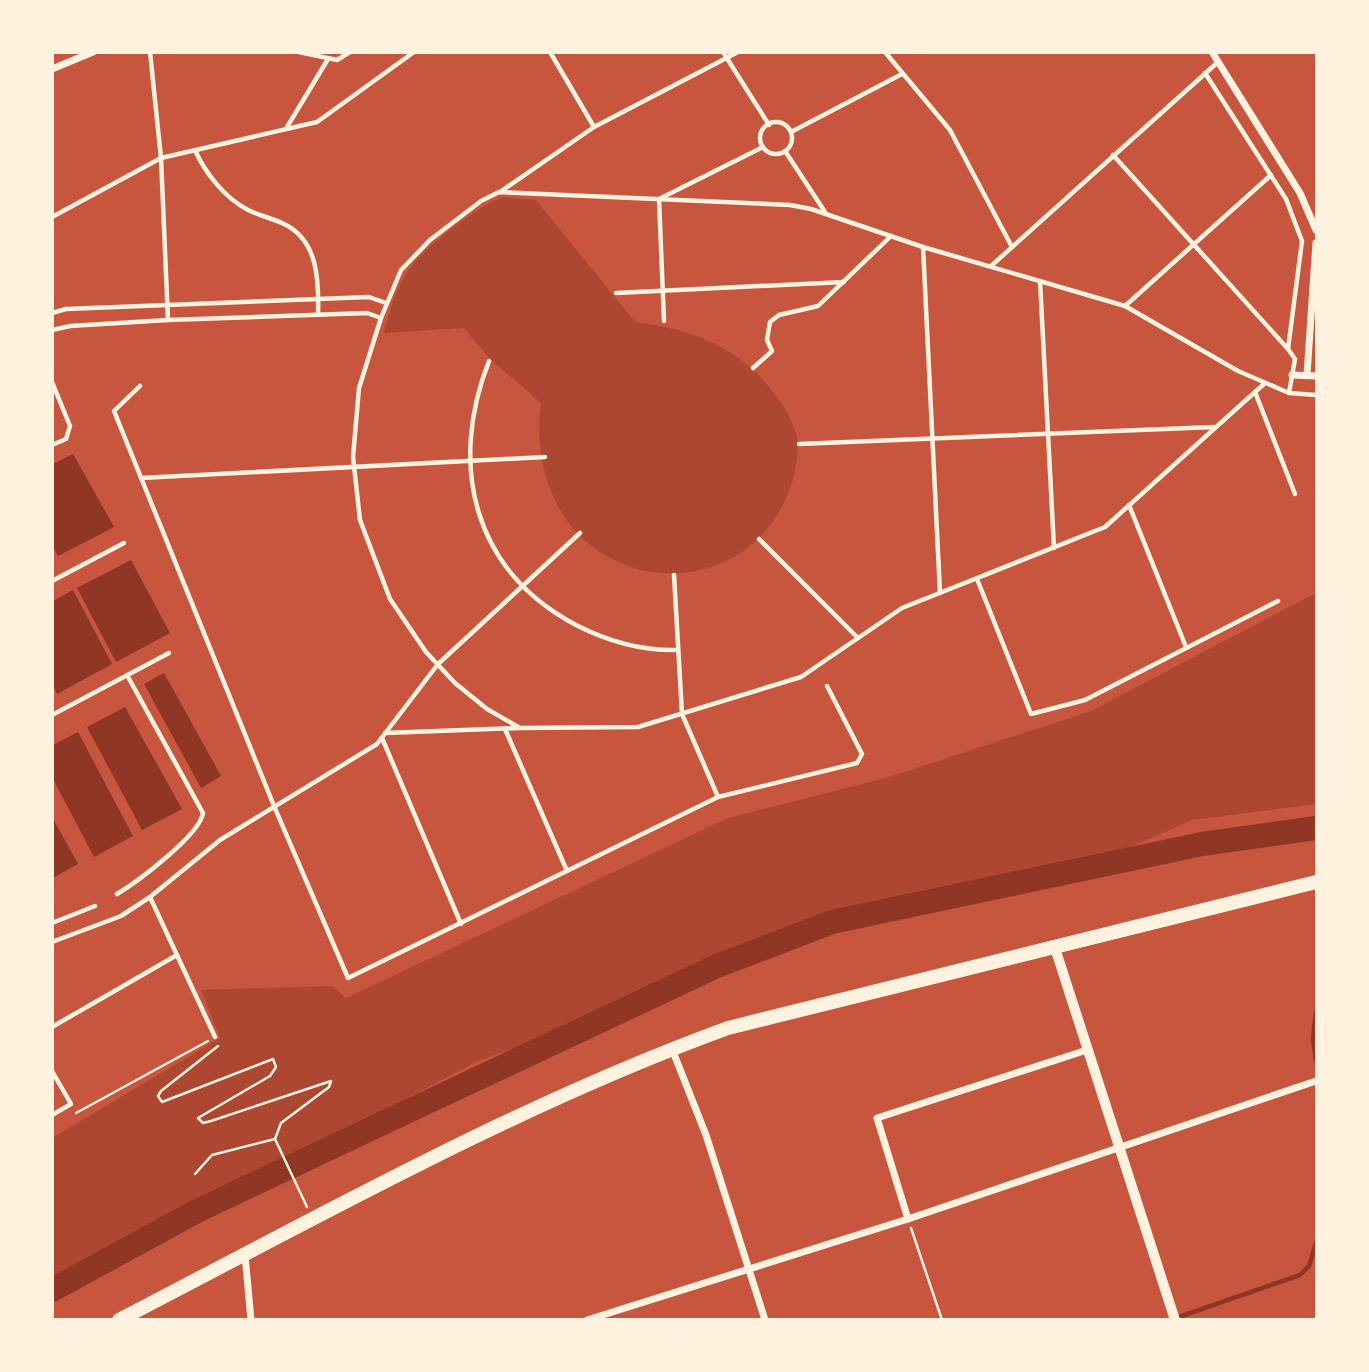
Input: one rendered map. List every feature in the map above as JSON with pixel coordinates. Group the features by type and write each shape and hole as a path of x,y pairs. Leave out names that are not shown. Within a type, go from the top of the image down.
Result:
{"highway":[{"path":"119,1320 515,1119 672,1048 728,1028 1317,882"}],"street":[{"path":"52,69 93,52"},
{"path":"1213,52 1290,176 1317,230"},
{"path":"1307,375 1317,243"},
{"path":"1292,374 1317,376"},
{"path":"1055,948 1175,1320"},
{"path":"672,1048 706,1135 765,1320"},
{"path":"908,1219 877,1118 1087,1050"},
{"path":"587,1320 908,1219 1118,1145 1317,1080"},
{"path":"245,1255 251,1320"}],"lane":[{"path":"150,52 161,158 168,320"},
{"path":"299,52 337,60 350,52"},
{"path":"52,217 161,158 317,122 414,52"},
{"path":"550,52 594,127"},
{"path":"520,728 470,696 438,664 413,636 381,582 360,520 354,465 359,388 381,318 401,270 414,254 481,201 499,192 594,127 725,55 738,52"},
{"path":"885,52 950,130 1012,247"},
{"path":"725,55 769,125"},
{"path":"287,128 328,59"},
{"path":"990,266 1218,62"},
{"path":"1205,73 1286,199 1302,241 1288,349"},
{"path":"791,132 902,74"},
{"path":"780,123 791,132 792,143 786,151 771,153 763,147 762,133 769,125 780,123"},
{"path":"659,199 763,147"},
{"path":"195,150 212,178 239,204 298,233 315,265 318,314"},
{"path":"786,151 825,213"},
{"path":"1113,155 1288,349 1295,359 1289,393"},
{"path":"1125,306 1271,175"},
{"path":"499,192 790,205 825,213 923,247 1125,306 1145,315 1196,349 1265,383 1289,393 1317,395"},
{"path":"659,199 664,321"},
{"path":"753,368 772,351 767,340 770,321 779,315 818,306 891,236"},
{"path":"923,247 940,593"},
{"path":"1040,281 1054,548"},
{"path":"616,293 844,282"},
{"path":"52,313 66,309 369,297 386,303"},
{"path":"52,330 70,326 168,320 318,314 367,313 381,318"},
{"path":"489,361 473,406 469,429 470,460 480,517 496,554 522,587 560,617 600,637 647,650 678,650"},
{"path":"52,382 70,426 66,439 52,445"},
{"path":"384,735 520,728 638,727 801,677 902,608 1105,527 1265,383"},
{"path":"140,386 114,411 274,806 348,978 718,797 860,760 862,754 827,687"},
{"path":"1255,392 1295,494"},
{"path":"799,444 1216,427"},
{"path":"141,478 545,457"},
{"path":"1129,505 1186,647"},
{"path":"52,943 121,916 150,897 220,840 377,744 438,664 580,533"},
{"path":"759,539 859,638"},
{"path":"52,581 124,543"},
{"path":"674,575 682,714 718,797"},
{"path":"977,579 1031,714 1085,700 1278,601"},
{"path":"52,715 169,653"},
{"path":"117,894 137,882 197,829 203,813 127,676"},
{"path":"505,729 567,871"},
{"path":"384,735 461,924"},
{"path":"150,897 215,1037"},
{"path":"52,923 95,906"},
{"path":"52,1027 177,955"},
{"path":"52,1071 71,1104 52,1115"}],"path":[{"path":"71,1104 75,1114 215,1037 218,1046 158,1096 162,1102 273,1059 276,1067 270,1076 201,1114 198,1118 203,1123 331,1081 329,1087 281,1122 275,1139 313,1220"},
{"path":"195,1174 212,1155 275,1139"},
{"path":"908,1219 942,1320"}],"shaded area":[{"path":"502,197 536,200 635,322 690,334 723,348 753,369 785,409 797,438 796,465 789,491 774,520 754,542 730,559 702,569 673,573 644,570 615,560 588,543 574,530 563,514 547,480 540,442 541,403 490,359 464,328 384,333 396,294 415,262 450,230"},
{"path":"73,454 114,527 58,556 53,547 53,464"},
{"path":"131,560 170,633 116,662 77,588"},
{"path":"73,590 112,664 57,694 53,685 53,601"},
{"path":"1316,593 1316,804 1192,820 1104,859 988,878 837,916 698,969 639,1003 478,1061 282,1163 144,1244 53,1286 52,1138 220,1038 201,990 332,986 346,998 728,818 889,777 1091,711"},
{"path":"164,673 221,776 201,788 144,684"},
{"path":"125,707 182,809 142,830 87,727"},
{"path":"78,732 133,836 94,857 53,779 53,745"},
{"path":"52,817 78,864 53,878 52,878"}],"waterway":[{"path":"52,1290 197,1211 419,1106 717,966 832,922 1202,844 1316,828"},
{"path":"1316,1011 1313,1039 1316,1061"},
{"path":"1176,1318 1300,1275 1309,1266 1316,1243"}]}
